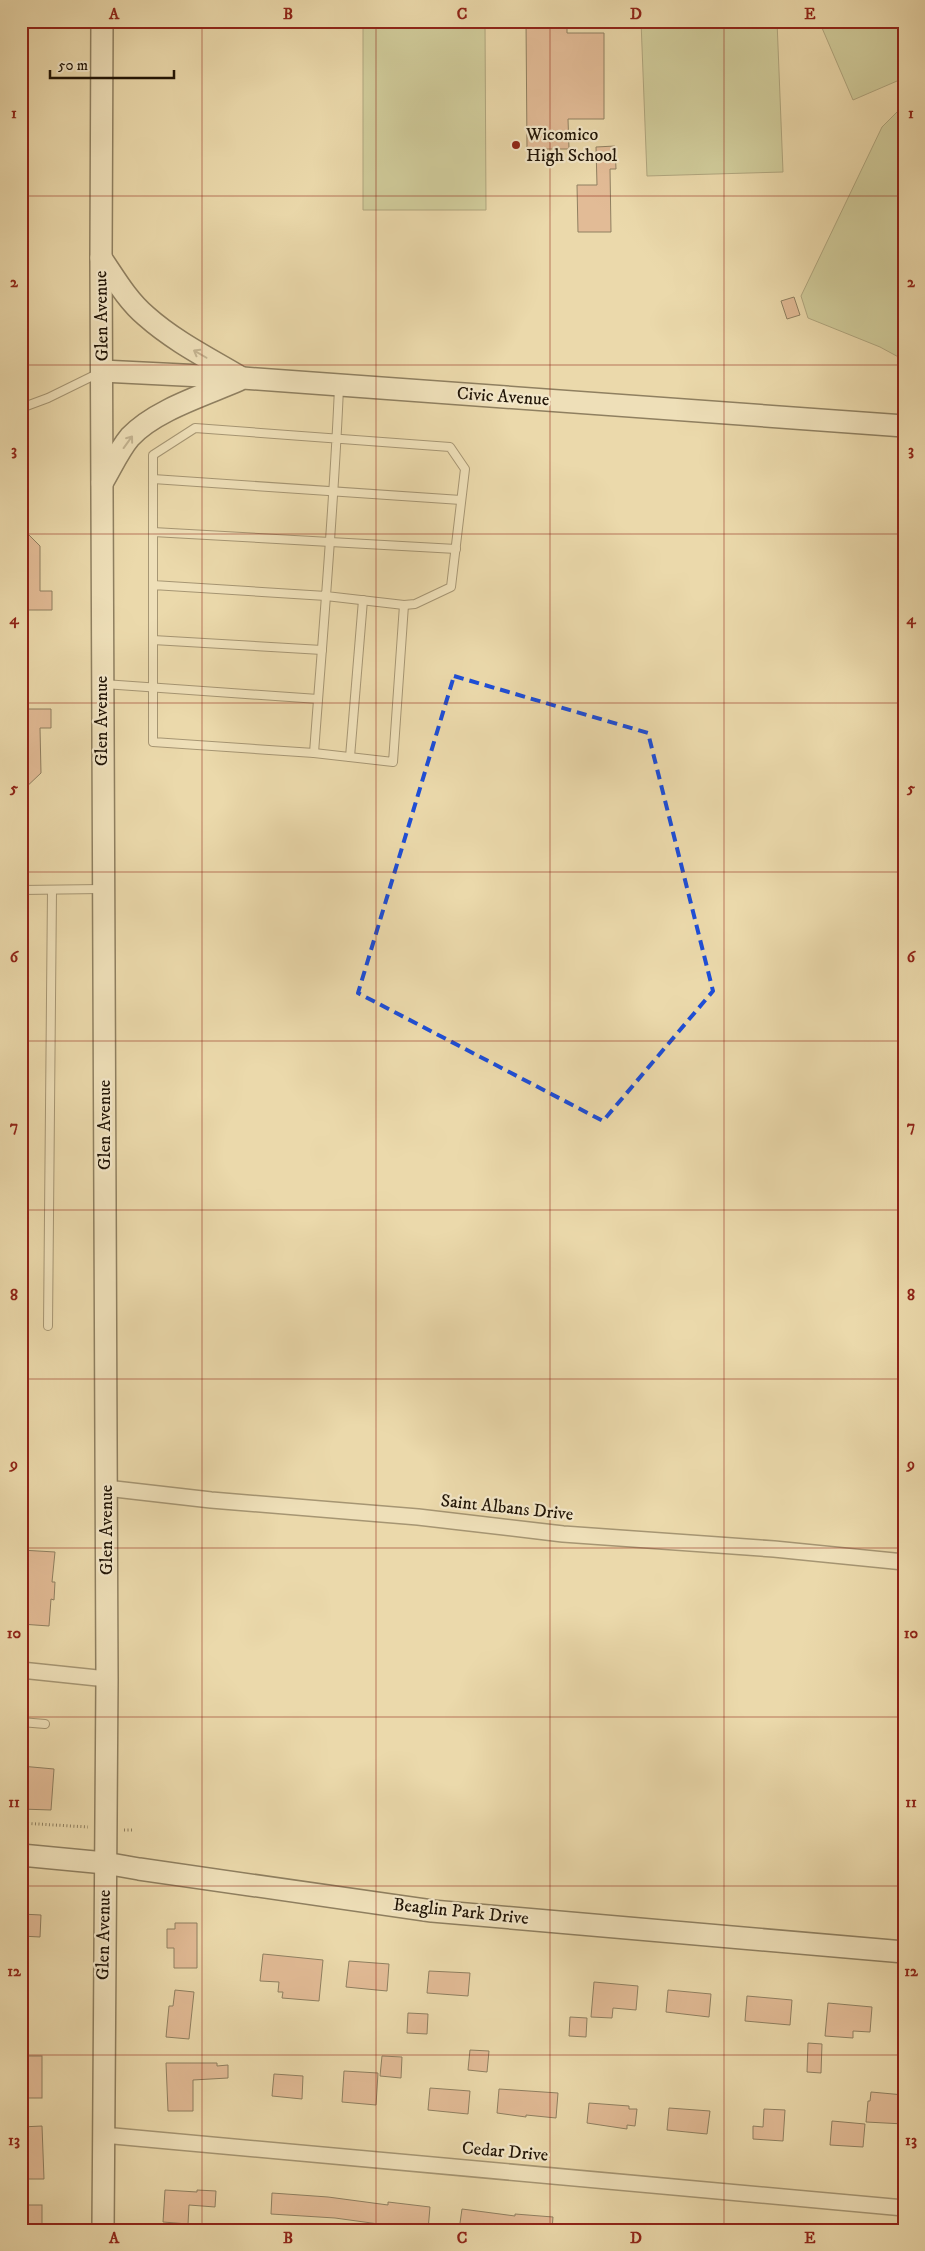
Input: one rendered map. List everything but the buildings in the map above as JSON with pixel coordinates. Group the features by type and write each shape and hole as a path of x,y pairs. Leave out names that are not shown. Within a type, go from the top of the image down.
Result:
{"street":[{"name":"Glen Avenue","path":"102,21 101,483 107,1679 103,2230"},
{"path":"101,258 127,295 145,316 184,344 243,378"},
{"name":"Civic Avenue","path":"102,371 243,378 904,426"},
{"path":"101,483 130,438 146,423 243,378"},
{"name":"Saint Albans Drive","path":"106,1488 210,1500 418,1517 563,1534 774,1549 904,1562"},
{"path":"21,1670 107,1679"},
{"name":"Beaglin Park Drive","path":"21,1855 105,1863 432,1910 904,1952"},
{"name":"Cedar Drive","path":"103,2134 904,2208"}],"lane":[{"path":"21,408 48,398 102,371"},
{"path":"314,753 340,385"},
{"path":"153,585 326,596 404,605 415,604 451,587 465,469 450,447 337,437 195,428 153,455 153,479 153,532 153,585 153,742 314,753 394,762 404,605"},
{"path":"153,479 461,500"},
{"path":"153,532 456,549"},
{"path":"350,757 363,600"},
{"path":"153,640 322,650"},
{"path":"102,684 153,686 318,699"},
{"path":"21,890 104,888"},
{"path":"48,1326 52,890"},
{"path":"21,1722 45,1724"}],"path":[{"path":"21,1823 132,1830"}],"highlighted area":[{"path":"454,676 648,733 713,991 603,1121 358,993"}],"green space":[{"path":"363,21 485,21 486,210 363,210"},
{"path":"641,21 777,21 783,172 647,176"},
{"path":"819,21 904,21 904,78 853,100"},
{"path":"904,105 904,360 880,347 808,318 801,296 882,127"}],"place":[{"name":"Wicomico High School","path":"516,145"}]}
